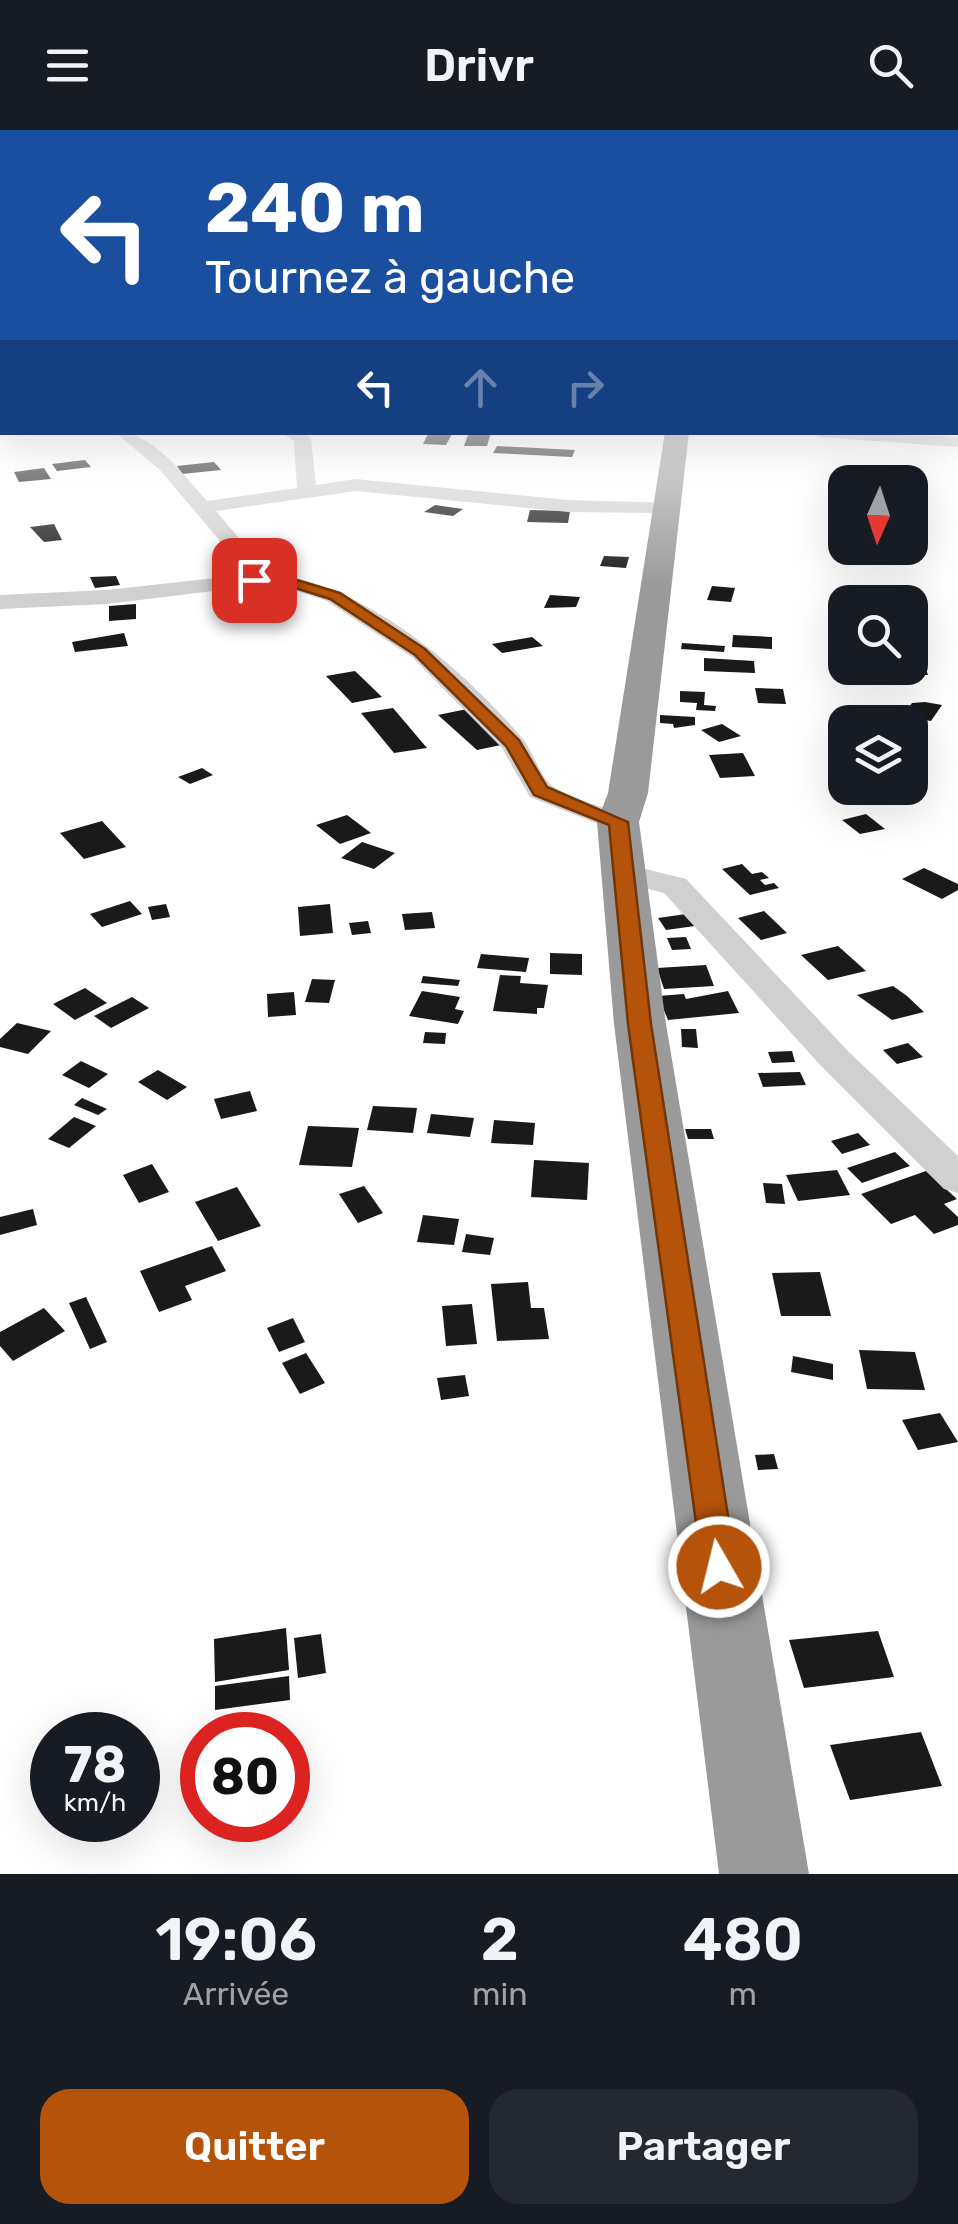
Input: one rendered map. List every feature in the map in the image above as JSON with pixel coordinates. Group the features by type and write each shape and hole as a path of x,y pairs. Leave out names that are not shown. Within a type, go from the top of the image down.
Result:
{"highway":[{"path":"677,435 672,447 622,848 640,1024 764,1874"}],"street":[{"path":"128,435 166,465 248,560 254,580"},
{"path":"296,435 302,438 308,492"},
{"path":"861,435 958,442"},
{"path":"200,508 356,485 568,506 667,507"},
{"path":"0,602 107,598 254,580 287,581 335,596 420,652 513,744 540,791 675,886 836,1060 958,1179"}],"building":[{"path":"428,435 451,435 446,445 423,444"},
{"path":"468,435 490,435 487,446 464,446"},
{"path":"497,446 575,450 572,457 493,453"},
{"path":"85,460 91,467 57,471 52,464"},
{"path":"214,462 221,470 182,474 177,466"},
{"path":"44,468 51,479 19,482 14,472"},
{"path":"435,505 463,509 453,516 424,512"},
{"path":"530,510 570,511 568,523 527,522"},
{"path":"54,524 62,540 44,542 30,527"},
{"path":"604,556 629,557 626,568 600,566"},
{"path":"116,576 120,585 95,588 90,577"},
{"path":"712,586 735,588 731,602 707,600"},
{"path":"550,595 580,597 576,607 544,608"},
{"path":"136,604 136,619 109,621 109,606"},
{"path":"124,633 128,646 75,652 72,642"},
{"path":"733,635 772,637 772,649 732,647"},
{"path":"532,637 543,646 502,653 492,644"},
{"path":"682,643 725,646 724,652 681,649"},
{"path":"704,658 754,661 755,673 704,671"},
{"path":"355,671 382,697 352,703 326,676"},
{"path":"755,688 783,689 786,704 758,703"},
{"path":"680,691 705,692 704,705 716,706 715,711 696,710 697,703 680,702"},
{"path":"912,703 942,705 931,721 928,705"},
{"path":"393,708 427,748 394,753 361,713"},
{"path":"467,709 506,744 477,750 438,715"},
{"path":"660,715 695,717 695,725 674,728 673,724 660,723"},
{"path":"722,724 741,736 719,742 701,730"},
{"path":"743,753 755,776 720,778 709,755"},
{"path":"202,768 213,775 190,784 178,777"},
{"path":"866,814 885,829 860,834 842,820"},
{"path":"347,815 371,833 340,844 316,825"},
{"path":"102,821 126,847 84,859 60,833"},
{"path":"362,842 395,853 374,869 341,858"},
{"path":"742,864 752,874 762,872 769,878 760,880 765,885 774,883 779,888 750,895 722,869"},
{"path":"924,868 958,884 958,890 942,899 902,879"},
{"path":"130,901 142,914 102,927 90,914"},
{"path":"166,904 170,917 152,920 148,907"},
{"path":"330,904 333,933 300,936 298,907"},
{"path":"764,911 787,933 761,940 738,918"},
{"path":"432,912 435,928 405,930 402,914"},
{"path":"686,914 695,926 666,930 658,918"},
{"path":"368,921 371,933 352,935 349,923"},
{"path":"686,937 691,949 672,950 667,938"},
{"path":"838,946 866,971 828,980 801,955"},
{"path":"550,953 582,954 582,975 550,974"},
{"path":"481,954 529,958 526,972 477,968"},
{"path":"706,965 714,986 664,989 657,968"},
{"path":"500,975 521,976 520,983 548,985 544,1008 537,1008 537,1014 493,1011"},
{"path":"423,976 460,980 458,986 421,983"},
{"path":"312,979 335,980 329,1003 305,1002"},
{"path":"893,986 924,1012 892,1020 857,995"},
{"path":"85,988 107,1003 75,1020 53,1004"},
{"path":"422,991 460,997 455,1009 464,1011 458,1024 409,1016"},
{"path":"728,991 739,1013 668,1020 658,996 684,994 686,999"},
{"path":"294,992 296,1015 268,1017 267,994"},
{"path":"132,997 149,1008 111,1028 94,1016"},
{"path":"17,1023 51,1031 28,1054 0,1047 0,1039"},
{"path":"681,1029 696,1029 698,1048 682,1047"},
{"path":"425,1032 446,1033 445,1044 423,1043"},
{"path":"908,1043 923,1057 897,1064 883,1050"},
{"path":"792,1051 795,1062 772,1063 768,1052"},
{"path":"81,1061 108,1074 89,1088 62,1075"},
{"path":"158,1070 187,1087 167,1100 138,1082"},
{"path":"800,1072 806,1085 763,1087 758,1073"},
{"path":"250,1091 257,1111 221,1119 214,1099"},
{"path":"82,1098 107,1109 98,1115 74,1105"},
{"path":"373,1106 417,1108 413,1133 367,1130"},
{"path":"431,1114 474,1118 470,1137 427,1133"},
{"path":"74,1117 96,1126 69,1148 48,1139"},
{"path":"494,1120 535,1123 533,1145 491,1143"},
{"path":"308,1126 359,1128 352,1167 299,1165"},
{"path":"685,1129 711,1129 714,1139 688,1139"},
{"path":"858,1133 870,1145 842,1154 831,1141"},
{"path":"895,1152 910,1166 862,1183 847,1168"},
{"path":"534,1160 589,1163 587,1200 531,1197"},
{"path":"152,1164 169,1192 139,1203 123,1175"},
{"path":"837,1170 850,1195 798,1201 786,1175"},
{"path":"926,1171 957,1199 944,1204 958,1217 958,1225 934,1234 915,1215 891,1224 861,1194"},
{"path":"763,1183 782,1184 785,1204 766,1203"},
{"path":"364,1186 383,1213 358,1223 339,1194"},
{"path":"237,1187 261,1226 218,1241 195,1202"},
{"path":"33,1209 37,1225 0,1235 0,1217"},
{"path":"423,1215 459,1219 454,1245 417,1242"},
{"path":"466,1234 494,1238 490,1255 462,1252"},
{"path":"212,1246 226,1271 185,1286 192,1300 159,1312 140,1271"},
{"path":"820,1272 831,1316 781,1316 772,1273"},
{"path":"528,1282 531,1308 544,1308 549,1339 497,1341 491,1284"},
{"path":"86,1297 107,1342 90,1349 69,1303"},
{"path":"472,1304 477,1344 446,1346 442,1306"},
{"path":"44,1308 65,1331 13,1361 0,1346 0,1332"},
{"path":"293,1318 305,1342 279,1352 267,1328"},
{"path":"859,1350 915,1352 925,1390 867,1389"},
{"path":"306,1353 325,1383 300,1394 282,1363"},
{"path":"793,1356 833,1364 833,1380 791,1372"},
{"path":"465,1375 469,1396 441,1400 437,1378"},
{"path":"940,1413 958,1442 918,1450 902,1420"},
{"path":"774,1454 778,1469 758,1470 755,1455"},
{"path":"286,1628 289,1670 215,1682 214,1639"},
{"path":"878,1631 894,1677 804,1688 789,1640"},
{"path":"321,1634 326,1673 298,1678 294,1638"},
{"path":"289,1676 290,1700 215,1710 215,1686"},
{"path":"921,1732 942,1786 850,1800 830,1745"}],"route":[{"path":"254,580 287,581 335,596 420,652 513,744 540,791 618,822 640,1024 719,1567"}]}
